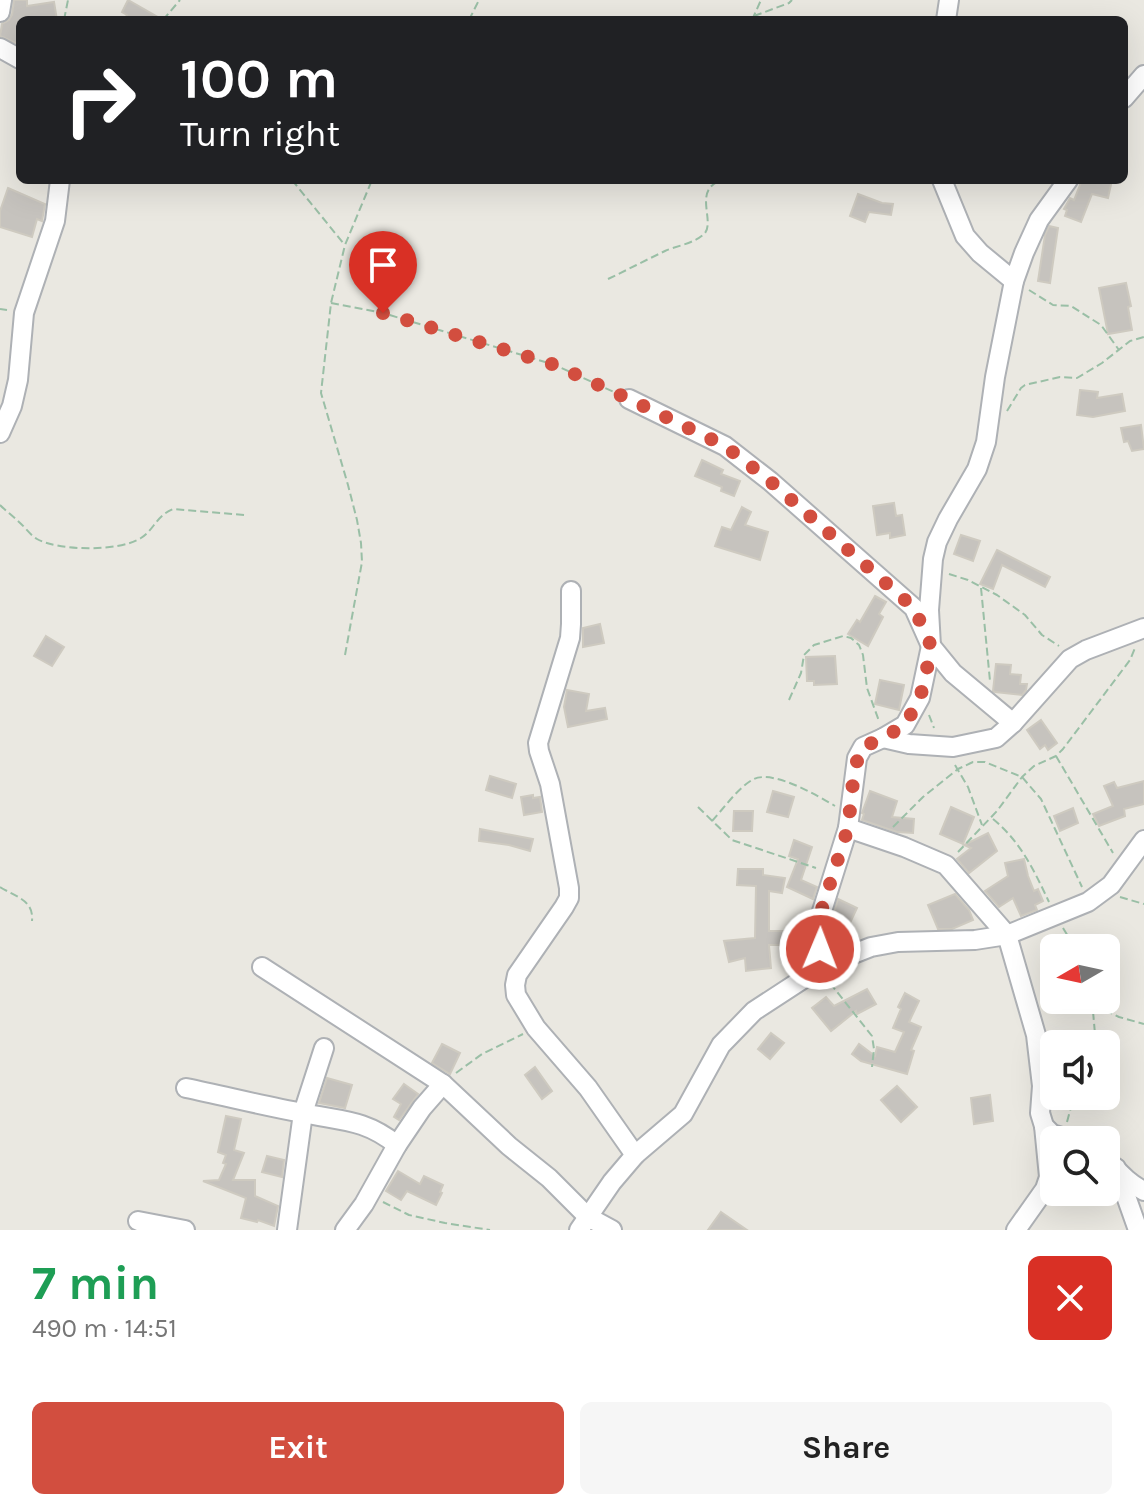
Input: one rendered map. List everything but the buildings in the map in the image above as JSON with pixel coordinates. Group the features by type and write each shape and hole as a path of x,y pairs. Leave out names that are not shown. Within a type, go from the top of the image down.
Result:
{"street":[{"path":"0,12 2,0"},
{"path":"1128,93 1144,75"},
{"path":"0,433 12,406 18,380 24,313 55,221 60,184"},
{"path":"944,184 965,236 1014,281"},
{"path":"823,966 817,927 848,822 859,751 905,725 921,692 931,646 929,610 937,542 977,469 986,442 1014,281 1039,220 1065,184"},
{"path":"629,399 725,446 770,481 914,608 931,646 953,673 1013,723"},
{"path":"571,591 570,638 538,743 550,784 569,898 517,975 516,995 536,1028 588,1088 635,1155"},
{"path":"887,736 909,744 944,747 996,738 1070,659 1086,650 1142,634"},
{"path":"848,822 946,865 1007,935 1036,1035 1042,1086 1040,1113 1044,1126"},
{"path":"584,1224 612,1182 635,1155 683,1114 721,1045 754,1011 823,966 871,947 898,942 975,940 1007,935 1056,916 1096,897 1111,885 1144,840"},
{"path":"262,967 443,1084 509,1146 549,1178 584,1224 612,1230"},
{"path":"287,1230 303,1113 324,1048"},
{"path":"345,1230 397,1145 443,1084"},
{"path":"186,1088 360,1123 381,1132 397,1145"},
{"path":"1120,1172 1144,1191"},
{"path":"1120,1185 1138,1230"},
{"path":"1016,1230 1040,1196"},
{"path":"138,1221 185,1230"}],"path":[{"path":"166,16 180,0"},
{"path":"758,16 792,0"},
{"path":"295,184 345,245"},
{"path":"345,655 362,562 357,520 321,393 331,303 345,245 370,184"},
{"path":"608,279 706,232 707,198 713,184"},
{"path":"1014,281 1053,305 1071,306 1101,325 1119,350"},
{"path":"331,303 383,313 555,365 629,399"},
{"path":"1005,414 1025,385 1087,374 1130,341 1144,337"},
{"path":"0,505 33,537 46,543 90,549 136,541 163,513 173,509 245,515"},
{"path":"932,568 968,580 997,595 1025,615 1042,635 1058,645 1070,659"},
{"path":"980,587 992,706"},
{"path":"946,865 991,817 1022,777 1034,766 1056,756 1130,660 1142,634"},
{"path":"789,700 801,673 804,655 814,645 843,636 851,638 859,645 863,655 870,698 887,736"},
{"path":"921,692 931,722 968,787 982,826"},
{"path":"1056,756 1122,868"},
{"path":"881,839 923,797 958,769 973,762 985,762 1022,777 1041,799 1096,897 1144,904"},
{"path":"712,821 752,780 765,776 779,778 830,803 848,822"},
{"path":"698,807 732,840 833,874"},
{"path":"991,817 1008,831 1032,867 1067,934"},
{"path":"0,887 29,904 33,912 32,921"},
{"path":"823,966 830,983 872,1036 872,1067"},
{"path":"1113,1014 1144,1024"},
{"path":"443,1084 482,1054 536,1028"},
{"path":"368,1194 409,1215 490,1230"},
{"path":"444,1230 445,1223"}],"route":[{"path":"383,313 555,365 725,446 770,481 914,608 931,646 920,698 905,725 859,751 848,828 817,927 820,949"}]}
